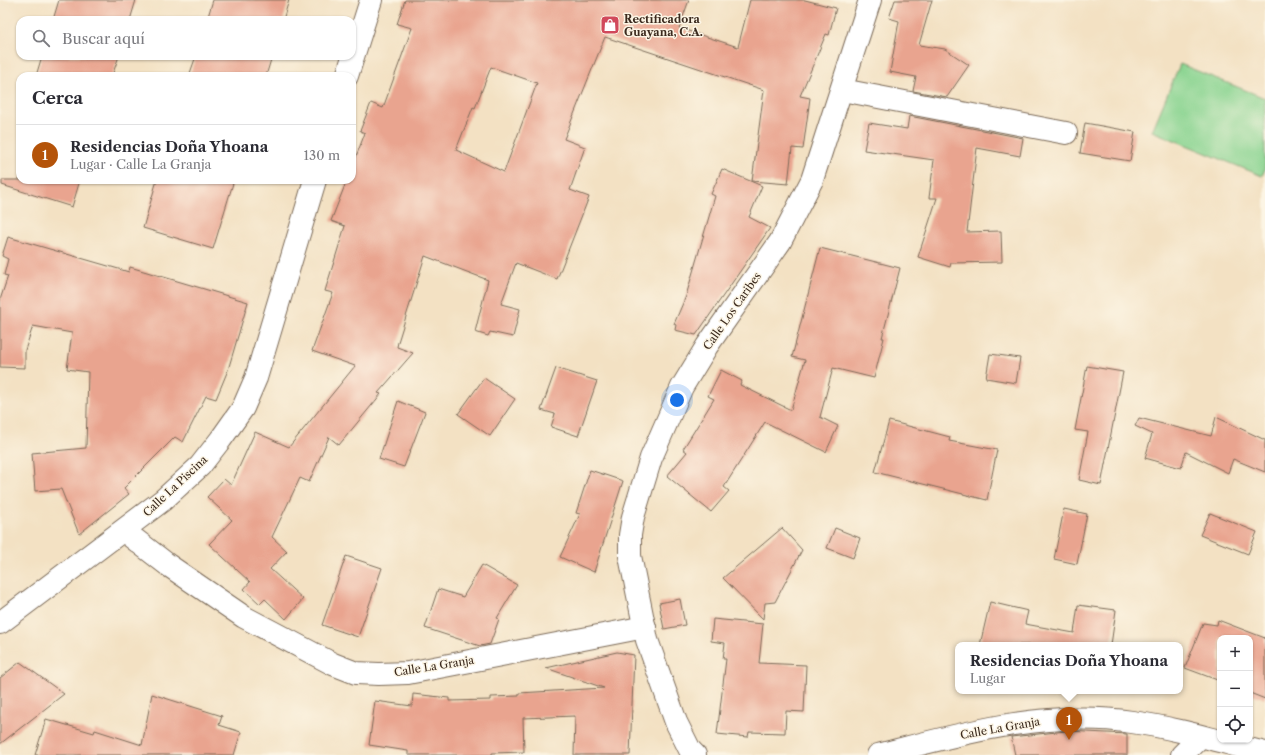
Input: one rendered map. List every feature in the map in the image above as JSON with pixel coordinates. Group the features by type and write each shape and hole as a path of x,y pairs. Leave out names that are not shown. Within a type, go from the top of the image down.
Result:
{"street":[{"path":"356,48 371,0"},
{"name":"Calle Los Caribes","path":"645,627 630,556 630,535 633,517 651,458 682,387 707,346 780,242 799,208 812,180 870,0"},
{"path":"348,72 352,60"},
{"path":"842,90 1066,133"},
{"name":"Calle La Piscina","path":"0,624 163,500 200,466 221,439 243,408 256,378 314,184"},
{"name":"Calle La Granja","path":"124,531 168,565 244,617 333,664 356,673 408,673 645,627"},
{"path":"645,627 647,640 676,722 690,750 695,755"},
{"name":"Calle La Granja","path":"878,755 1000,726 1044,720 1084,718 1132,722 1265,753"},
{"path":"1182,755 1200,737"}],"green space":[{"path":"1180,64 1265,98 1265,169 1262,176 1152,131"}],"building":[{"path":"59,0 136,0 131,16 54,16"},
{"path":"213,0 289,0 284,16 208,16"},
{"path":"405,0 689,0 679,28 738,47 750,0 805,0 836,8 829,35 826,34 800,96 810,98 803,149 792,148 788,184 752,181 764,90 605,37 564,139 585,147 570,190 589,197 557,279 516,263 501,304 520,309 513,337 490,332 488,336 475,332 488,280 425,256 397,347 413,353 378,393 381,394 339,445 329,437 309,482 300,478 272,537 287,551 270,569 303,599 286,619 265,599 260,604 244,589 250,582 209,544 232,520 207,497 224,479 231,485 255,432 289,447 355,366 312,351 333,293 325,291 345,226 331,221 345,184 356,184 356,157 365,133 360,131 371,103 383,108 412,28 397,24","holes":["491,67 537,83 504,172 456,150"]},
{"path":"895,0 932,0 919,45 945,49 969,65 947,97 913,91 916,77 890,72 899,21 889,18"},
{"path":"41,60 118,60 113,72 37,72"},
{"path":"195,60 271,60 267,72 190,72"},
{"path":"909,116 1023,138 1020,156 977,148 967,232 1001,231 1002,262 951,263 950,267 918,257 937,198 929,198 934,160 864,150 869,123 907,129"},
{"path":"1085,123 1135,132 1130,161 1080,153"},
{"path":"722,169 762,186 749,217 770,228 696,335 675,330 676,325 674,324 686,296 715,196 711,194"},
{"path":"2,180 16,180 16,184 79,184 72,207 2,185"},
{"path":"156,184 233,184 213,249 143,228"},
{"path":"8,237 129,272 130,267 248,302 228,370 216,399 206,396 183,442 175,437 124,488 129,494 79,534 61,489 35,491 32,453 86,448 88,372 67,369 72,333 33,326 25,350 25,368 0,367 0,300 8,276 4,275 8,259 2,256"},
{"path":"820,248 900,268 882,338 884,338 874,378 833,368 820,417 838,426 826,452 765,422 724,487 729,491 711,512 667,476 687,452 683,449 714,399 708,396 721,370 742,381 740,385 791,410 805,360 792,357"},
{"path":"990,354 1020,358 1016,383 986,378"},
{"path":"1087,366 1123,372 1101,485 1079,480 1088,432 1075,430"},
{"path":"556,368 597,381 578,436 551,427 555,414 541,410"},
{"path":"484,378 515,399 490,436 458,414"},
{"path":"398,401 425,412 404,467 379,459"},
{"path":"1216,417 1265,440 1265,472 1233,459 1228,473 1186,452 1181,468 1145,458 1152,434 1135,426 1139,418 1211,436"},
{"path":"889,421 950,437 949,441 997,450 987,500 875,472"},
{"path":"590,470 623,481 594,572 560,557 580,514 576,513"},
{"path":"1064,509 1087,514 1077,564 1054,559"},
{"path":"1210,513 1257,532 1248,554 1200,535"},
{"path":"782,528 802,550 775,602 765,603 763,619 723,578"},
{"path":"835,528 860,538 853,558 827,548"},
{"path":"346,556 382,568 358,637 322,625"},
{"path":"482,565 517,585 497,618 499,619 490,644 480,646 425,628 438,589 463,597"},
{"path":"680,599 685,625 664,629 659,603"},
{"path":"990,602 1028,611 1025,624 1074,633 1078,605 1116,610 1111,642 981,642"},
{"path":"713,619 763,624 759,663 806,665 804,712 786,711 785,733 749,732 748,737 717,734 726,659 723,659 725,643 711,641"},
{"path":"1218,620 1265,638 1265,699 1253,694 1253,635 1217,635 1217,680 1185,668 1203,623 1217,625"},
{"path":"617,652 634,655 630,755 574,755 575,716 523,718 524,752 492,753 492,755 408,755 408,751 369,745 375,701 412,706 413,694 449,698 449,701 491,700 491,697 519,696 519,693 604,688 546,668"},
{"path":"20,662 64,694 0,744 0,678"},
{"path":"152,694 222,716 219,725 241,732 234,755 35,755 46,719 94,733 95,730 142,745"},
{"path":"1066,731 1127,734 1127,755 1015,755 1011,737"}],"place":[{"name":"Rectificadora Guayana, C.A.","path":"610,25"},
{"name":"Residencias Doña Yhoana","path":"1069,740"}]}
